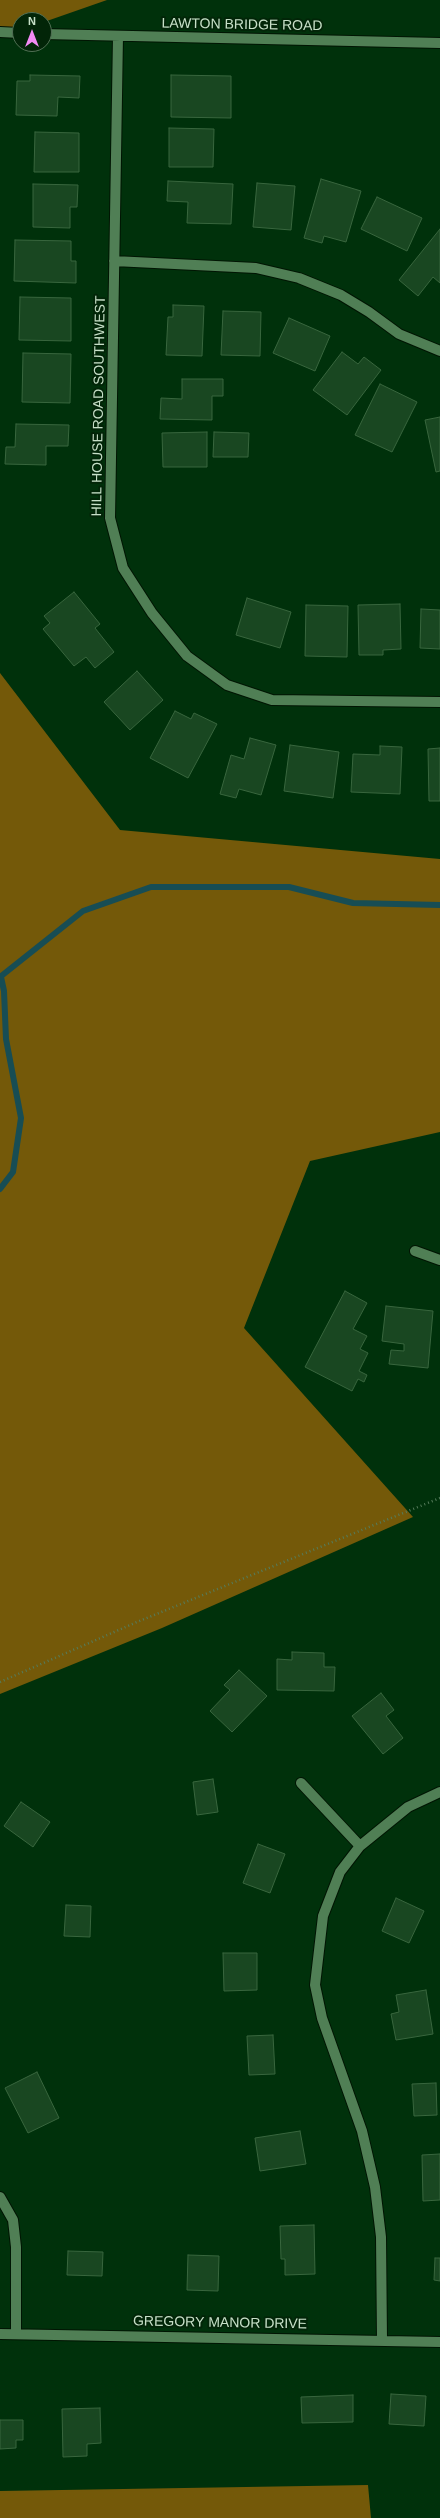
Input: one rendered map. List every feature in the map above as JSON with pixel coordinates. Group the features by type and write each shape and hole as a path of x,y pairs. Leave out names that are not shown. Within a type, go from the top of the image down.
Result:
{"street":[{"path":"0,32 12,33"},
{"name":"LAWTON BRIDGE ROAD","path":"52,34 440,43"},
{"name":"HILL HOUSE ROAD SOUTHWEST","path":"118,36 110,518 123,568 152,613 187,656 227,685 272,700 440,702"},
{"path":"114,261 256,268 299,278 341,295 369,312 399,334 440,351"},
{"path":"415,1251 440,1260"},
{"path":"301,1783 360,1846"},
{"path":"382,2340 381,2237 375,2187 362,2131 322,2018 315,1985 323,1916 340,1872 360,1846 408,1807 440,1792"},
{"path":"0,2197 13,2220 16,2247 16,2334"},
{"name":"GREGORY MANOR DRIVE","path":"0,2334 440,2342"}],"path":[{"path":"0,1682 144,1619 440,1498"}],"shaded area":[{"path":"0,0 107,0 52,19 52,12 12,12 12,34 0,38"},
{"path":"0,673 120,830 440,859 440,1132 310,1161 244,1328 413,1517 162,1628 0,1694"},
{"path":"368,2485 371,2518 0,2518 0,2491"}],"building":[{"path":"30,75 80,76 79,98 58,97 57,116 16,115 17,81 30,81"},
{"path":"171,75 231,76 231,118 171,117"},
{"path":"169,128 214,129 213,167 169,167"},
{"path":"35,132 79,133 79,172 34,172"},
{"path":"321,179 361,191 346,242 324,236 322,243 304,238"},
{"path":"168,181 233,184 231,224 187,223 188,202 167,201"},
{"path":"257,183 295,186 291,230 253,227"},
{"path":"33,184 78,185 77,207 70,207 70,228 33,227"},
{"path":"377,197 422,218 407,251 361,229"},
{"path":"440,229 440,283 433,277 418,296 399,280"},
{"path":"15,240 71,241 71,261 76,261 76,283 14,281"},
{"path":"20,297 71,298 71,341 19,340"},
{"path":"173,305 204,306 202,356 166,355 168,317 173,317"},
{"path":"223,311 261,312 260,356 221,355"},
{"path":"289,318 330,336 315,371 273,353"},
{"path":"342,352 358,364 364,357 381,370 347,415 313,390"},
{"path":"23,353 71,354 70,403 22,402"},
{"path":"182,379 223,379 223,396 212,396 212,420 160,419 161,398 182,399"},
{"path":"380,384 417,402 392,452 355,435"},
{"path":"440,417 440,471 436,472 425,420"},
{"path":"16,424 69,425 68,446 46,446 46,465 5,464 6,447 15,447"},
{"path":"207,432 207,467 163,467 162,433"},
{"path":"214,432 249,433 248,457 213,457"},
{"path":"74,592 100,624 95,628 114,652 95,668 86,657 74,666 43,629 50,623 44,616"},
{"path":"247,598 291,612 280,648 236,635"},
{"path":"400,604 401,649 383,650 383,655 359,655 358,605"},
{"path":"306,605 348,606 347,657 305,656"},
{"path":"421,609 440,610 440,649 420,648"},
{"path":"137,671 163,700 130,730 104,702"},
{"path":"175,711 191,719 194,713 217,724 188,778 150,758"},
{"path":"250,738 276,745 261,795 239,789 236,798 220,794 231,755 244,759"},
{"path":"290,745 339,752 333,798 284,791"},
{"path":"380,746 402,747 400,794 351,792 353,754 380,755"},
{"path":"440,748 440,801 429,801 428,749"},
{"path":"345,1291 367,1303 353,1329 367,1336 360,1349 368,1353 359,1371 367,1375 364,1382 358,1379 352,1391 305,1367"},
{"path":"386,1306 433,1311 428,1368 389,1364 391,1350 404,1351 404,1344 382,1341"},
{"path":"292,1652 324,1653 324,1667 335,1667 334,1691 277,1690 277,1659 292,1660"},
{"path":"239,1670 267,1696 232,1732 210,1711 230,1690 224,1685"},
{"path":"381,1693 394,1710 386,1716 403,1738 383,1754 352,1716"},
{"path":"213,1779 218,1812 197,1815 193,1782"},
{"path":"21,1802 50,1822 33,1847 4,1826"},
{"path":"258,1844 285,1854 270,1893 243,1883"},
{"path":"396,1898 424,1911 409,1943 382,1931"},
{"path":"66,1905 91,1906 90,1937 64,1936"},
{"path":"223,1953 257,1953 257,1990 224,1991"},
{"path":"426,1990 433,2034 396,2040 391,2014 399,2012 396,1995"},
{"path":"273,2035 275,2074 249,2075 247,2036"},
{"path":"37,2072 59,2118 28,2133 5,2088"},
{"path":"436,2083 437,2115 414,2116 412,2084"},
{"path":"300,2131 306,2164 260,2171 255,2138"},
{"path":"440,2154 440,2200 423,2201 422,2155"},
{"path":"314,2225 315,2274 285,2275 285,2259 281,2259 280,2226"},
{"path":"68,2251 103,2252 102,2276 67,2275"},
{"path":"188,2255 219,2256 218,2291 187,2290"},
{"path":"435,2258 440,2258 440,2281 434,2280"},
{"path":"391,2394 426,2396 424,2426 389,2424"},
{"path":"353,2395 353,2422 302,2423 301,2397"},
{"path":"100,2408 101,2443 87,2444 87,2456 63,2457 62,2409"},
{"path":"0,2420 23,2420 23,2440 16,2440 16,2448 0,2449"}],"waterway":[{"path":"0,977 83,911 151,887 289,887 353,903 440,905"},
{"path":"0,1189 13,1172 21,1118 6,1039 4,991 1,977"}]}
